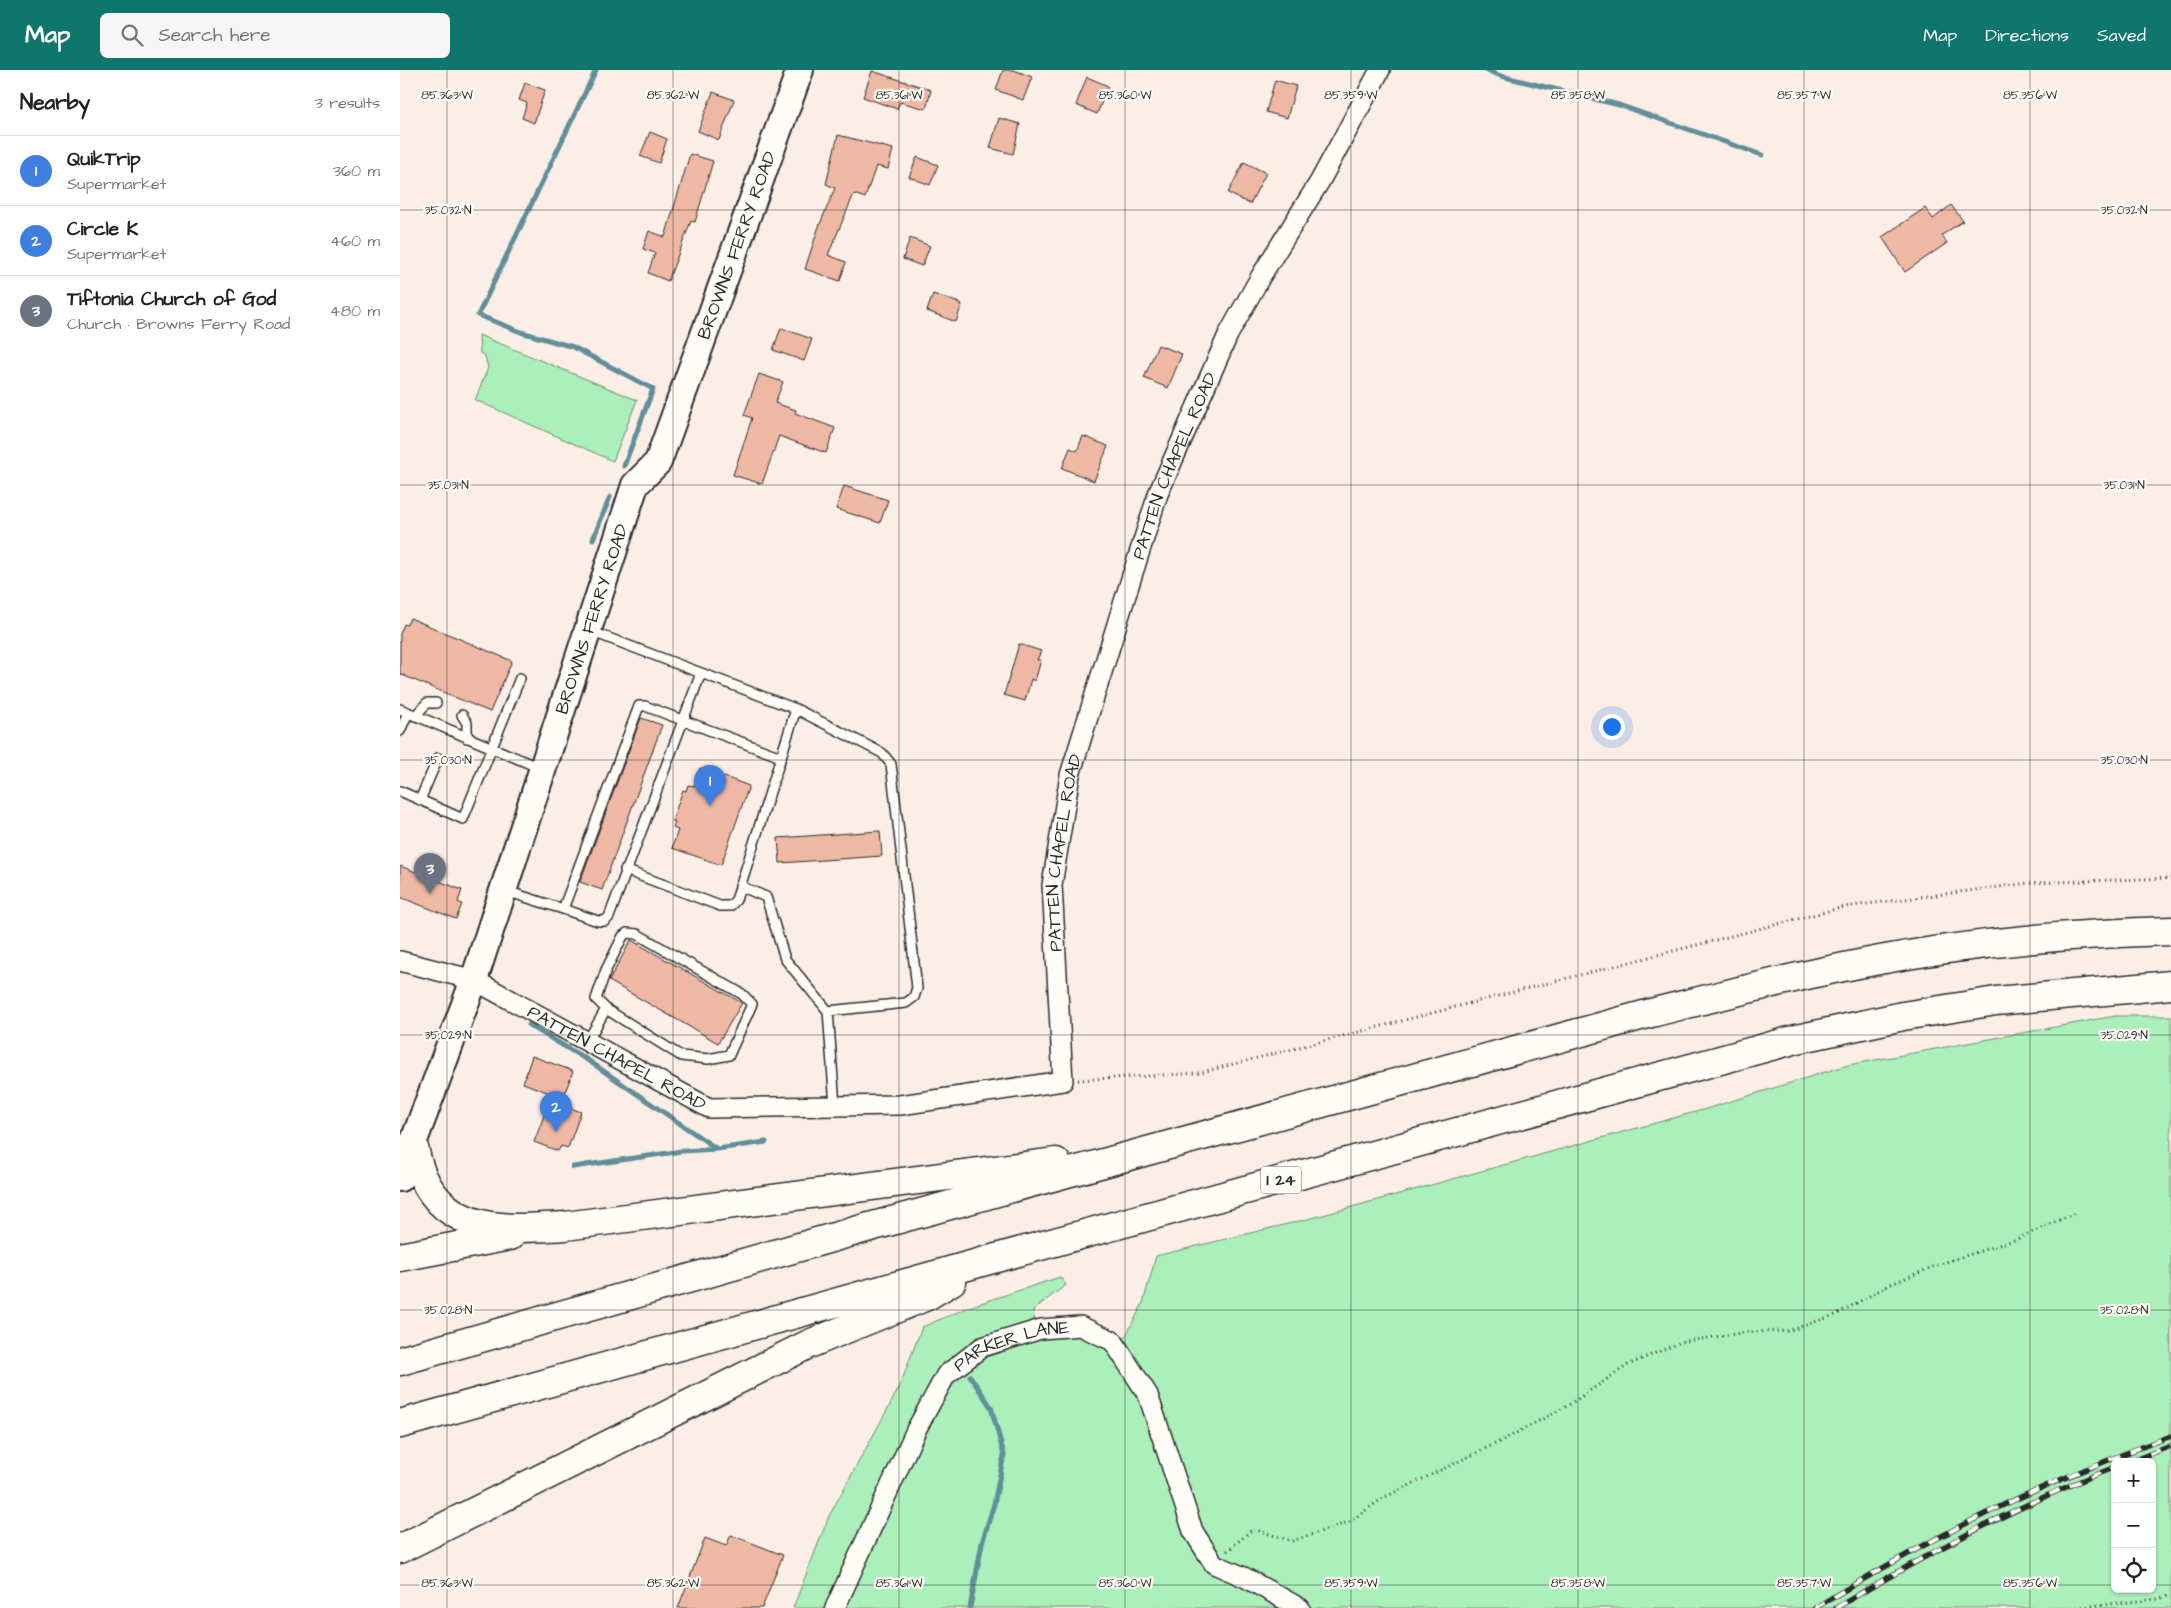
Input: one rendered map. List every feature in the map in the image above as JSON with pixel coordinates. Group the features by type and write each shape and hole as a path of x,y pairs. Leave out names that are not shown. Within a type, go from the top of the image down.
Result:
{"highway":[{"path":"400,1361 866,1228 1651,1013 1843,967 1939,950 2098,933 2171,930"},
{"name":"I 24","path":"400,1424 989,1260 1797,1039 1903,1016 1996,1001 2171,985"},
{"path":"413,1144 423,1178 437,1198 454,1214 482,1226 514,1228 565,1226"},
{"path":"400,1256 565,1226 1159,1149"},
{"path":"400,1549 809,1344 927,1296 989,1260"}],"street":[{"name":"BROWNS FERRY ROAD","path":"400,1178 474,980 635,485 658,462 800,70"},
{"name":"PATTEN CHAPEL ROAD","path":"400,961 474,980 709,1108 900,1105 1063,1081 1052,885 1070,775 1131,578 1158,494 1228,335 1261,276 1320,181 1380,70"},
{"name":"PARKER LANE","path":"835,1608 916,1430 946,1375 982,1347 1041,1329 1080,1326 1113,1341 1148,1395 1193,1531 1214,1564"},
{"path":"1214,1564 1300,1608"}],"lane":[{"path":"588,630 796,710 882,754 891,764 917,988 914,997 906,1003 828,1011"},
{"path":"503,890 598,921 605,921 701,673"},
{"path":"400,791 463,819 520,678"},
{"path":"400,731 408,713 427,703 436,703"},
{"path":"564,909 635,709 639,706 645,706 781,757"},
{"path":"626,870 720,906 730,906 736,900 796,710"},
{"path":"408,713 543,769"},
{"path":"462,715 467,723 467,738"},
{"path":"420,800 438,758"},
{"path":"740,886 766,897 785,959 828,1011 835,1106"},
{"path":"627,933 636,934 742,994 752,1004 729,1055 708,1059 681,1056 606,1009 596,998 598,990 623,936 627,933"},
{"path":"588,1042 606,1009"}],"path":[{"path":"1063,1081 1199,1073 1844,907 2028,883 2171,878"},
{"path":"1214,1564 1236,1542 1254,1529 1292,1541 1349,1522 1383,1498 1438,1469 1504,1440 1567,1406 1628,1365 1681,1342 1747,1332 1788,1331 1835,1315 1891,1284 1940,1264 2018,1239 2075,1213"},
{"path":"2072,1608 2157,1599 2171,1595"}],"green space":[{"path":"479,335 637,400 613,461 475,400 488,368 485,356 480,353"},
{"path":"2115,1016 2171,1016 2171,1608 793,1608 829,1516 899,1388 922,1327 972,1306 1060,1277 1066,1285 1033,1310 1037,1339 1072,1335 1121,1345 1143,1303 1156,1256 1312,1218 1706,1109 1848,1065"}],"building":[{"path":"1003,70 1014,70 1032,77 1023,100 996,90"},
{"path":"872,71 931,90 926,109 900,102 897,109 863,97"},
{"path":"1087,77 1108,86 1097,114 1076,105"},
{"path":"1275,80 1296,86 1287,118 1266,112"},
{"path":"525,83 545,90 534,123 522,118 527,103 519,100"},
{"path":"713,92 734,100 719,140 698,131"},
{"path":"999,118 1020,124 1013,154 990,148"},
{"path":"650,132 667,139 659,163 640,156"},
{"path":"838,135 893,149 888,169 876,166 865,198 854,194 828,255 846,262 840,281 805,269 818,229 835,188 826,184"},
{"path":"690,154 713,161 695,222 691,221 668,281 648,273 655,253 643,249 649,231 665,237"},
{"path":"917,157 938,165 930,185 909,177"},
{"path":"1244,162 1266,173 1250,204 1228,193"},
{"path":"1951,205 1963,221 1942,235 1947,243 1905,272 1882,237 1925,208 1933,219"},
{"path":"910,238 930,246 922,266 903,259"},
{"path":"933,294 962,304 956,322 927,311"},
{"path":"781,328 812,339 804,361 773,350"},
{"path":"1158,345 1182,354 1168,388 1144,378"},
{"path":"759,374 783,382 775,403 796,410 795,413 835,428 826,453 779,436 762,484 733,475 752,418 744,415"},
{"path":"1083,436 1108,446 1094,481 1062,468 1070,448 1077,451"},
{"path":"844,486 888,500 880,523 836,509"},
{"path":"410,618 512,661 490,712 400,674 400,634 404,624 407,625"},
{"path":"1019,644 1041,651 1037,660 1041,660 1035,681 1031,679 1025,701 1004,695"},
{"path":"641,718 662,725 602,890 580,882"},
{"path":"700,768 749,786 721,865 672,848 678,830 673,828 675,821 672,821 683,790 686,791 688,785 694,786"},
{"path":"880,831 882,856 780,863 778,838"},
{"path":"400,866 462,890 458,902 462,904 456,919 400,897"},
{"path":"631,940 742,1003 718,1043 609,981"},
{"path":"532,1056 573,1071 563,1098 523,1083"},
{"path":"550,1100 581,1112 568,1148 561,1146 558,1151 534,1142"},
{"path":"731,1535 783,1555 762,1608 678,1608 705,1538 726,1546"}],"waterway":[{"path":"596,70 478,315 521,332 573,347 653,389 624,466"},
{"path":"1486,70 1501,76 1619,105 1762,155"},
{"path":"593,539 610,497"},
{"path":"529,1025 589,1061 717,1149 766,1142"},
{"path":"573,1167 682,1151 717,1149"},
{"path":"970,1376 991,1407 1004,1455 994,1504 982,1543 970,1608"}],"railway":[{"path":"1815,1608 1918,1549 2004,1505 2075,1473 2171,1436"},
{"path":"2140,1458 2171,1446"},
{"path":"1836,1608 2007,1514 2111,1469"}],"place":[{"name":"QuikTrip","path":"710,806"},
{"name":"Tiftonia Church of God","path":"430,894"},
{"name":"Circle K","path":"556,1132"}]}
